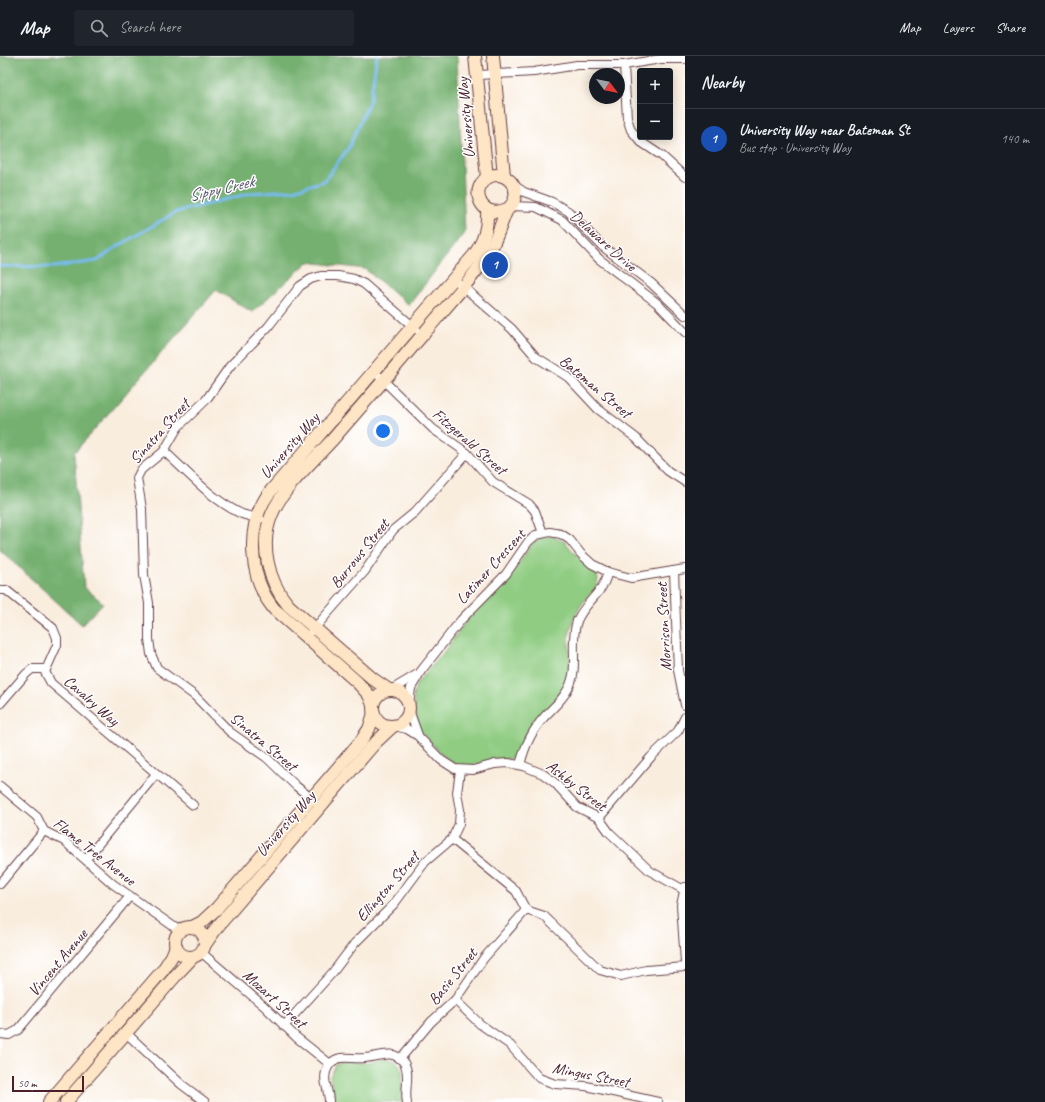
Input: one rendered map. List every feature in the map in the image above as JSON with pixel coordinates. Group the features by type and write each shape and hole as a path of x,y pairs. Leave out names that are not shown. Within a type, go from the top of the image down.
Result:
{"street":[{"name":"University Way","path":"475,56 487,178"},
{"path":"493,56 504,176"},
{"path":"478,75 534,72 577,65 624,65 661,59 685,59"},
{"path":"624,65 626,114 631,130 639,140 662,156 685,177"},
{"path":"495,175 504,176 514,185 516,196 509,207 497,212 487,210 480,202 478,192 483,182 487,178 495,175"},
{"name":"Delaware Drive","path":"514,185 524,192 552,202 568,211 602,246 662,292 685,316"},
{"name":"University Way","path":"192,927 202,922 216,909 364,737 370,726 373,709 363,688 274,609 261,587 255,565 254,529 263,501 412,326 487,256 509,207"},
{"name":"Delaware Drive","path":"509,207 536,207 562,220 599,259 657,303 685,332"},
{"name":"University Way","path":"390,690 377,682 288,605 275,588 268,564 266,545 269,521 282,497 422,334 458,283 480,247 488,223 487,210"},
{"name":"Sinatra Street","path":"311,798 296,786 267,758 221,723 195,696 157,668 151,654 149,639 149,603 144,575 142,509 138,478 141,470 164,451 178,427 206,400 230,366 268,327 300,286 311,279 321,276 338,276 354,279 364,284 422,334"},
{"name":"Bateman Street","path":"458,283 512,328 536,357 568,377 598,409 636,438 668,471 685,482"},
{"name":"Fitzgerald Street","path":"374,371 433,429 467,453 493,482 530,504 535,511 543,533"},
{"path":"164,451 201,485 230,507 242,514 269,521"},
{"name":"Burrows Street","path":"307,637 365,571 393,530 415,512 467,453"},
{"name":"Latimer Crescent","path":"409,707 411,688 421,671 470,610 509,571 530,540 543,533 557,532 566,536 588,561 608,572 631,578 685,569"},
{"name":"Morrison Street","path":"674,571 678,670 685,705"},
{"path":"520,765 525,745 530,736 541,720 562,699 569,687 574,672 574,635 578,620 584,609 601,588 608,572"},
{"name":"Cavalry Way","path":"0,590 6,590 53,628 57,638 56,651 46,668 47,678 51,683 193,805"},
{"path":"0,704 32,669 46,668"},
{"name":"Latimer Crescent","path":"390,690 404,683 421,671"},
{"path":"418,736 406,697 402,693 390,690 378,695 373,709 381,723 408,729 418,736 445,763 460,770"},
{"path":"393,726 404,722 409,707"},
{"path":"599,818 651,757 678,731 685,717"},
{"name":"University Way","path":"66,1102 200,951 218,926 377,742 393,726"},
{"name":"Ashby Street","path":"460,770 473,770 500,764 520,765 543,774 555,783 577,807 599,818 609,832 650,870 684,888"},
{"name":"Ellington Street","path":"284,1026 334,972 356,942 394,904 425,862 452,839 459,824 460,810 457,793 460,770"},
{"path":"86,859 156,774"},
{"name":"Flame Tree Avenue","path":"0,786 37,817 44,831 64,841 130,896 180,931"},
{"path":"311,798 321,806"},
{"path":"0,884 44,831"},
{"path":"452,839 516,891 526,910 544,916 600,970 620,976 646,970 685,967"},
{"path":"684,888 681,905 685,962"},
{"name":"Vincent Avenue","path":"0,1034 10,1035 18,1030 130,896"},
{"name":"Basie Street","path":"400,1059 431,1022 455,1000 484,958 526,910"},
{"path":"49,1102 168,964 174,954 176,938 180,931 192,927 202,933 200,951 182,955 176,946"},
{"name":"Mozart Street","path":"200,951 264,1006 284,1026 330,1064"},
{"name":"Mingus Street","path":"455,1000 480,1024 510,1045 539,1078 555,1084 586,1086 658,1102"},
{"path":"116,1025 181,1084 205,1102"},
{"path":"329,1102 325,1077 330,1064 337,1058 364,1058 384,1054 392,1055 400,1059 407,1071 407,1102"}],"green space":[{"path":"0,56 457,56 465,232 409,305 365,269 308,262 252,312 216,290 74,453 84,587 103,603 82,625 0,550"},
{"path":"551,536 565,542 580,559 596,573 598,579 596,587 581,605 573,620 569,635 570,667 567,683 558,697 529,730 515,756 509,759 494,760 474,765 457,765 441,754 418,728 413,697 416,684 443,653 469,617 509,577 532,544 539,539"},
{"path":"385,1058 394,1060 401,1068 403,1079 403,1102 334,1102 330,1076 336,1065 343,1062 369,1063"}],"waterway":[{"name":"Sippy Creek","path":"0,266 54,267 97,261 120,245 176,212 251,193 293,190 324,181 349,147 370,100 377,56"}],"place":[{"name":"University Way near Bateman St","path":"495,265"}]}
